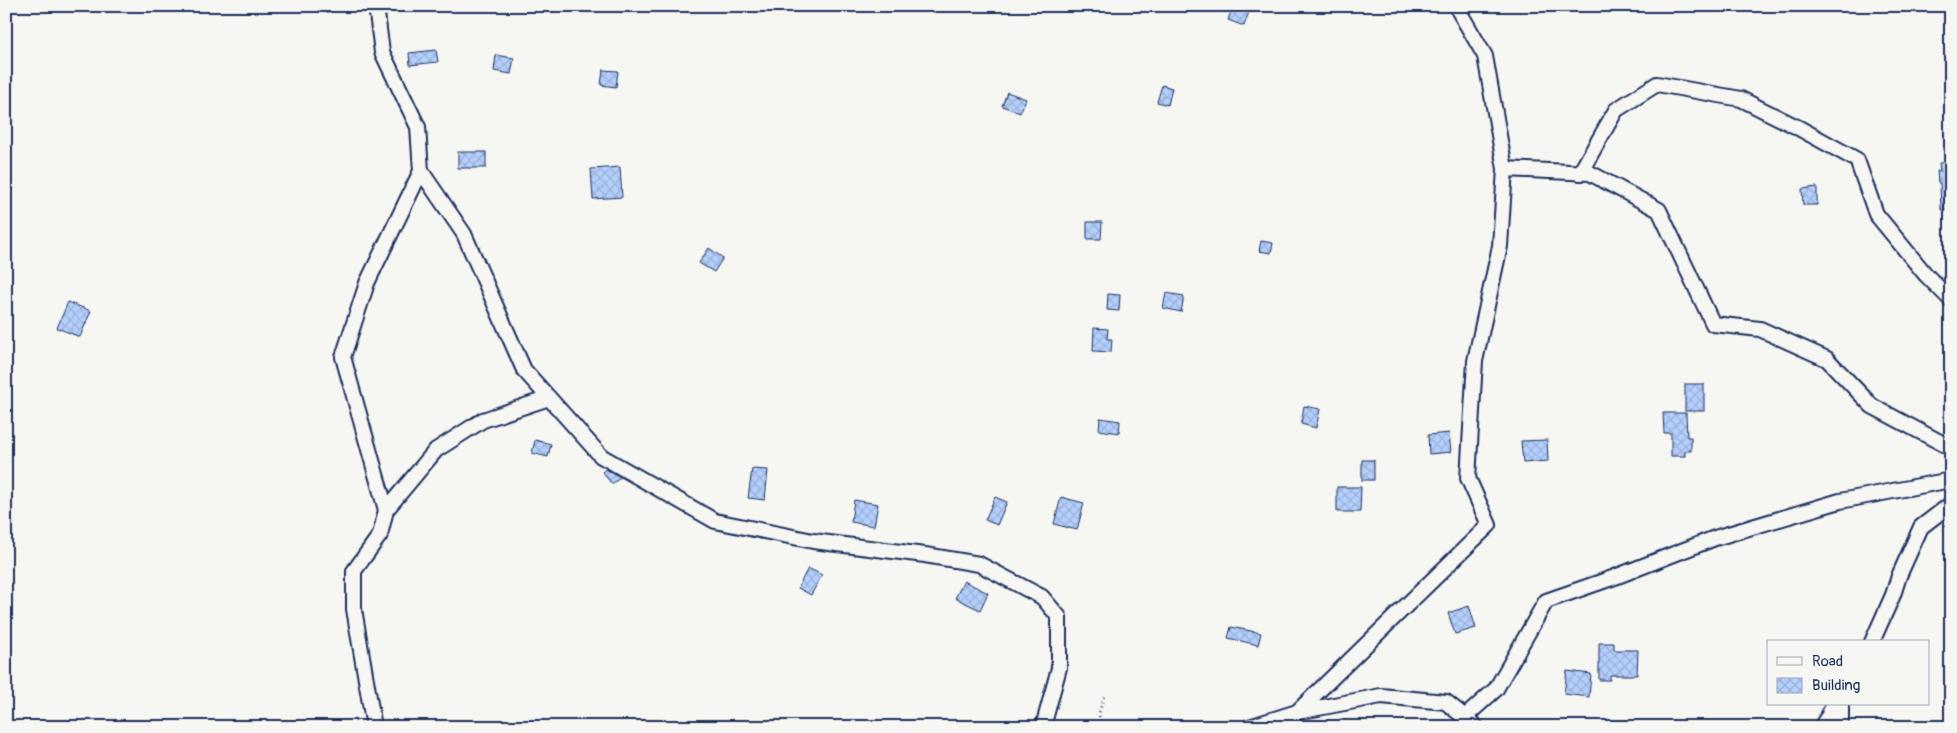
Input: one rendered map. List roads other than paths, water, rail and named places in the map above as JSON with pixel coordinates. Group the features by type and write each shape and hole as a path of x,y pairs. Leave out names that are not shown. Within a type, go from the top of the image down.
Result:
{"street":[{"path":"376,6 382,52 418,126 421,171 367,283 343,357 386,510"},
{"path":"1297,712 1488,525 1468,478 1475,361 1500,246 1505,170 1485,56 1456,6"},
{"path":"1580,173 1616,110 1657,84 1741,99 1797,126 1857,160 1876,214 1926,276 1951,300"},
{"path":"1505,170 1590,173 1659,210 1713,324 1760,329 1827,359 1872,406 1951,448"},
{"path":"421,171 464,234 524,370 601,456 715,521 813,541 925,555 979,564 1042,597 1059,617 1059,668 1043,727"},
{"path":"374,727 354,610 354,570 380,535 386,510 436,450 483,420 549,398"},
{"path":"1249,727 1297,712 1381,696 1446,702 1465,717 1496,689 1546,601 1615,577 1715,538 1840,501 1951,480"},
{"path":"1873,640 1921,527 1951,504"},
{"path":"1446,702 1476,727"},
{"path":"1821,727 1832,706"},
{"path":"1841,706 1841,727"}]}
